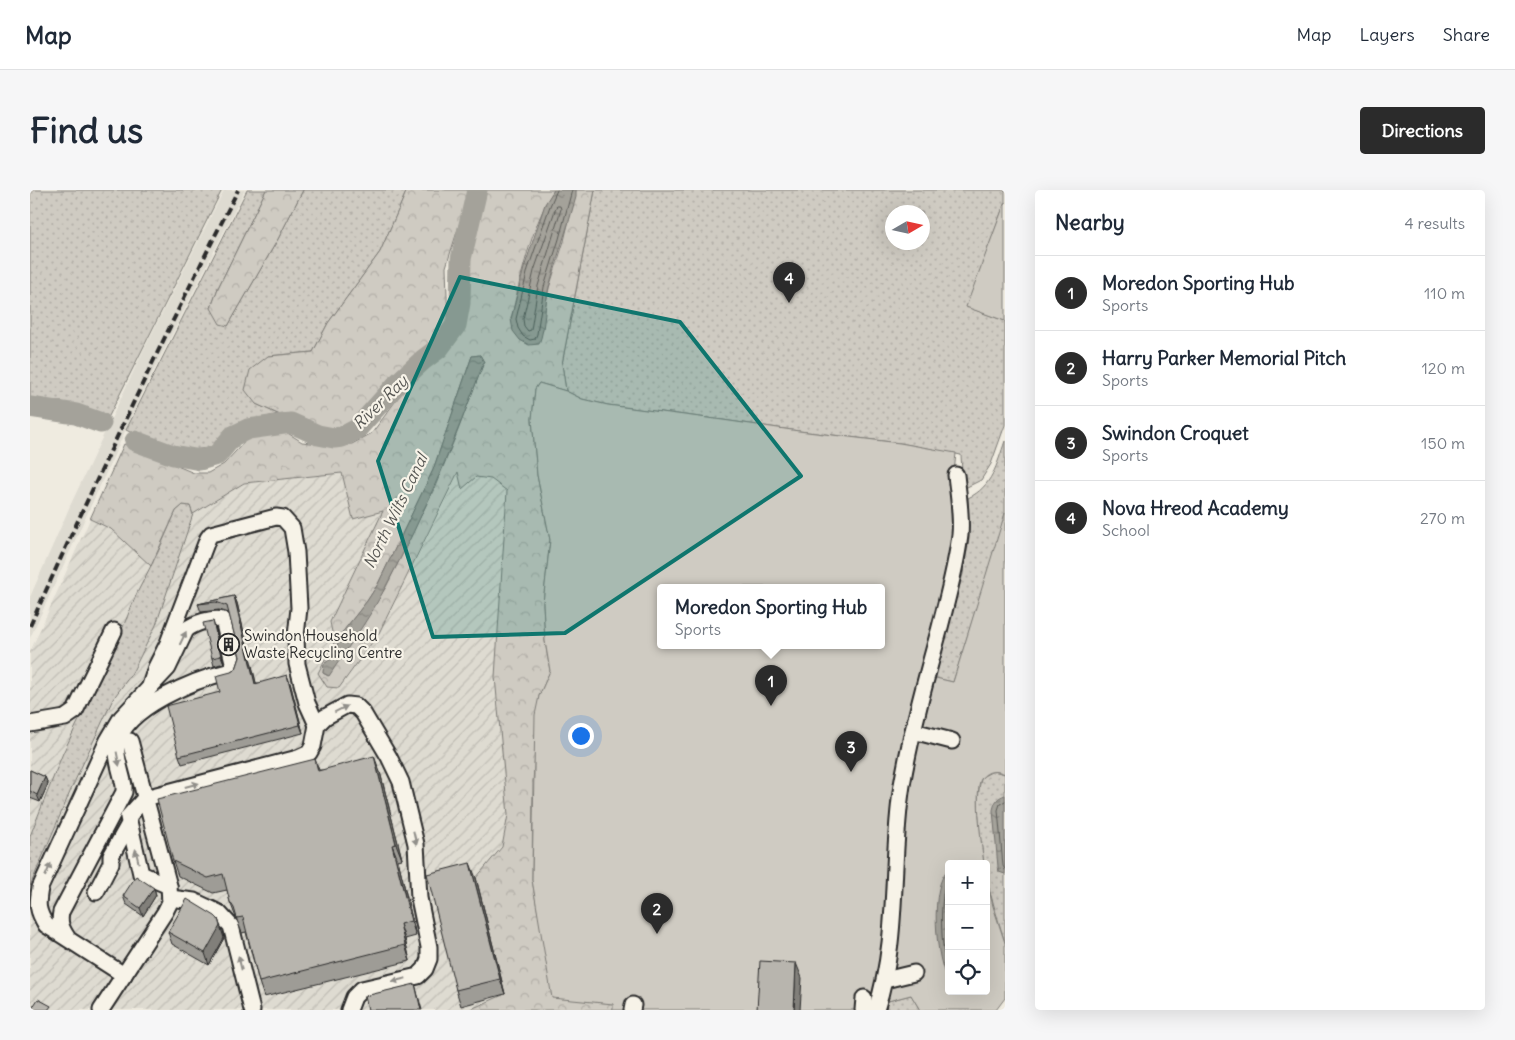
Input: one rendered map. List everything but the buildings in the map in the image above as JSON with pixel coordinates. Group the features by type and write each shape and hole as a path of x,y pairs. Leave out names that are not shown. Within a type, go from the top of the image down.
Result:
{"street":[{"path":"876,1010 885,980 893,924 898,816 906,762 948,595 957,549 960,522 956,475"},
{"path":"154,685 156,667 168,643 208,538 212,534 276,517 283,518 292,528 296,552 299,608 296,636 297,664 307,703 317,725"},
{"path":"67,938 59,920 61,912 124,792 116,748 117,743 128,723 137,713 199,680 233,669 234,666 223,620 216,619 190,626 183,636 173,661 154,685 121,718 108,740 40,888 39,913 46,925 124,974"},
{"path":"30,724 64,718 75,711 114,631"},
{"path":"252,1010 231,926 219,913 169,892 141,874 128,817 145,798 298,758 309,753 313,746 317,725 325,717 347,705 356,706 363,713 389,757 401,782 416,844 419,898 429,948 429,959 425,969 418,976 362,989 354,997 350,1010"},
{"path":"913,731 952,742"},
{"path":"101,1010 168,907 169,892 130,741"},
{"path":"96,892 111,862 111,856 129,824"},
{"path":"885,980 914,973"}],"highlighted area":[{"path":"460,277 680,322 801,476 565,633 433,637 378,461"}],"shaded area":[{"path":"224,190 245,190 145,388 30,638 30,597 70,506 143,351"},
{"path":"463,463 515,480 538,1010 30,1010 30,652 90,519 111,529 170,582 193,514 244,483 342,473 384,511 330,622 334,642 318,673 339,688 379,633"}],"green space":[{"path":"30,190 222,190 107,420 30,403"},
{"path":"247,190 266,190 218,288 211,308 228,326 278,239 303,190 407,190 380,252 328,323 313,352 268,356 256,404 278,414 254,420 210,448 190,450 142,438 126,430"},
{"path":"266,190 303,190 278,239 228,326 220,324 211,308 218,288"},
{"path":"407,190 470,190 446,267 448,324 437,344 400,371 360,420 344,429 326,430 278,414 256,404 245,390 250,370 268,356 313,352 328,323 380,252"},
{"path":"485,190 554,190 533,236 511,319 545,308 576,190 595,190 562,364 566,391 539,383 535,389 532,419 537,475 550,540 543,603 545,641 550,671 539,696 533,782 532,880 538,913 614,1004 613,1010 469,1010 505,994 476,878 502,847 508,815 495,677 507,491 491,479 476,477 462,489 458,472 379,633 339,688 327,687 318,673 334,642 330,622 383,511 353,519 342,473 244,483 193,514 190,506 183,505 176,511 151,566 111,529 90,519 124,444 194,473 208,473 224,464 247,439 272,431 286,432 302,442 328,445 352,444 372,433 409,383 446,353 457,323 461,265","holes":["480,355 484,362 434,489 386,587 328,676 323,673 324,664 333,658 341,634 378,584 433,470 472,356"]},
{"path":"595,190 1005,190 1005,202 967,307 1005,321 1005,425 991,464 981,480 963,489 961,455 900,443 608,405 582,399 566,391 562,364"},
{"path":"1005,202 1005,321 966,307"},
{"path":"539,383 566,391 582,399 608,405 900,443 956,453 951,503 952,549 923,675 953,682 1005,513 1005,774 995,771 989,772 983,776 979,785 979,820 984,860 945,860 945,995 990,995 990,894 1005,943 1005,998 996,1010 920,1010 911,995 888,1001 885,1010 613,1010 613,1004 552,998 532,880 535,715 539,696 550,671 545,641 543,603 550,540 537,475 532,419 535,389"},
{"path":"1005,441 1005,513 1003,523 953,682 930,677 946,619 953,609 963,574 969,539 968,498 983,488 988,481"},
{"path":"183,505 190,506 193,514 156,625 132,673 113,699 73,785 30,886 30,836 63,753 116,644 137,593 176,511"},
{"path":"993,771 1005,774 1005,943 990,893 990,860 984,860 979,820 979,795 982,777"},
{"path":"911,995 920,1010 885,1010 888,1001"}],"water":[{"path":"554,190 576,190 576,197 549,287 539,344 529,345 520,340 513,331 511,319 524,268 545,204"},
{"path":"480,355 484,362 451,448 414,531 380,598 329,676 323,673 324,664 333,657 341,634 378,584 433,470 472,356"},
{"path":"1005,795 1005,874 999,872 998,867 993,810 997,800"},
{"path":"945,874 945,974 940,958 936,924 939,890"}],"waterway":[{"name":"River Ray","path":"135,441 173,455 200,460 217,455 233,436 248,429 291,423 318,435 334,438 342,437 357,429 398,383 439,348 456,325 460,303 461,259 477,190"},
{"name":"River Ray","path":"30,407 76,414 101,423"}],"railway":[{"path":"30,626 131,407 238,190"}],"place":[{"name":"Nova Hreod Academy","path":"789,303"},
{"name":"Swindon Household Waste Recycling Centre","path":"228,645"},
{"name":"Moredon Sporting Hub","path":"771,706"},
{"name":"Swindon Croquet","path":"851,772"},
{"name":"Harry Parker Memorial Pitch","path":"657,934"}],"water label":[{"name":"North Wilts Canal","path":"395,511"}]}
